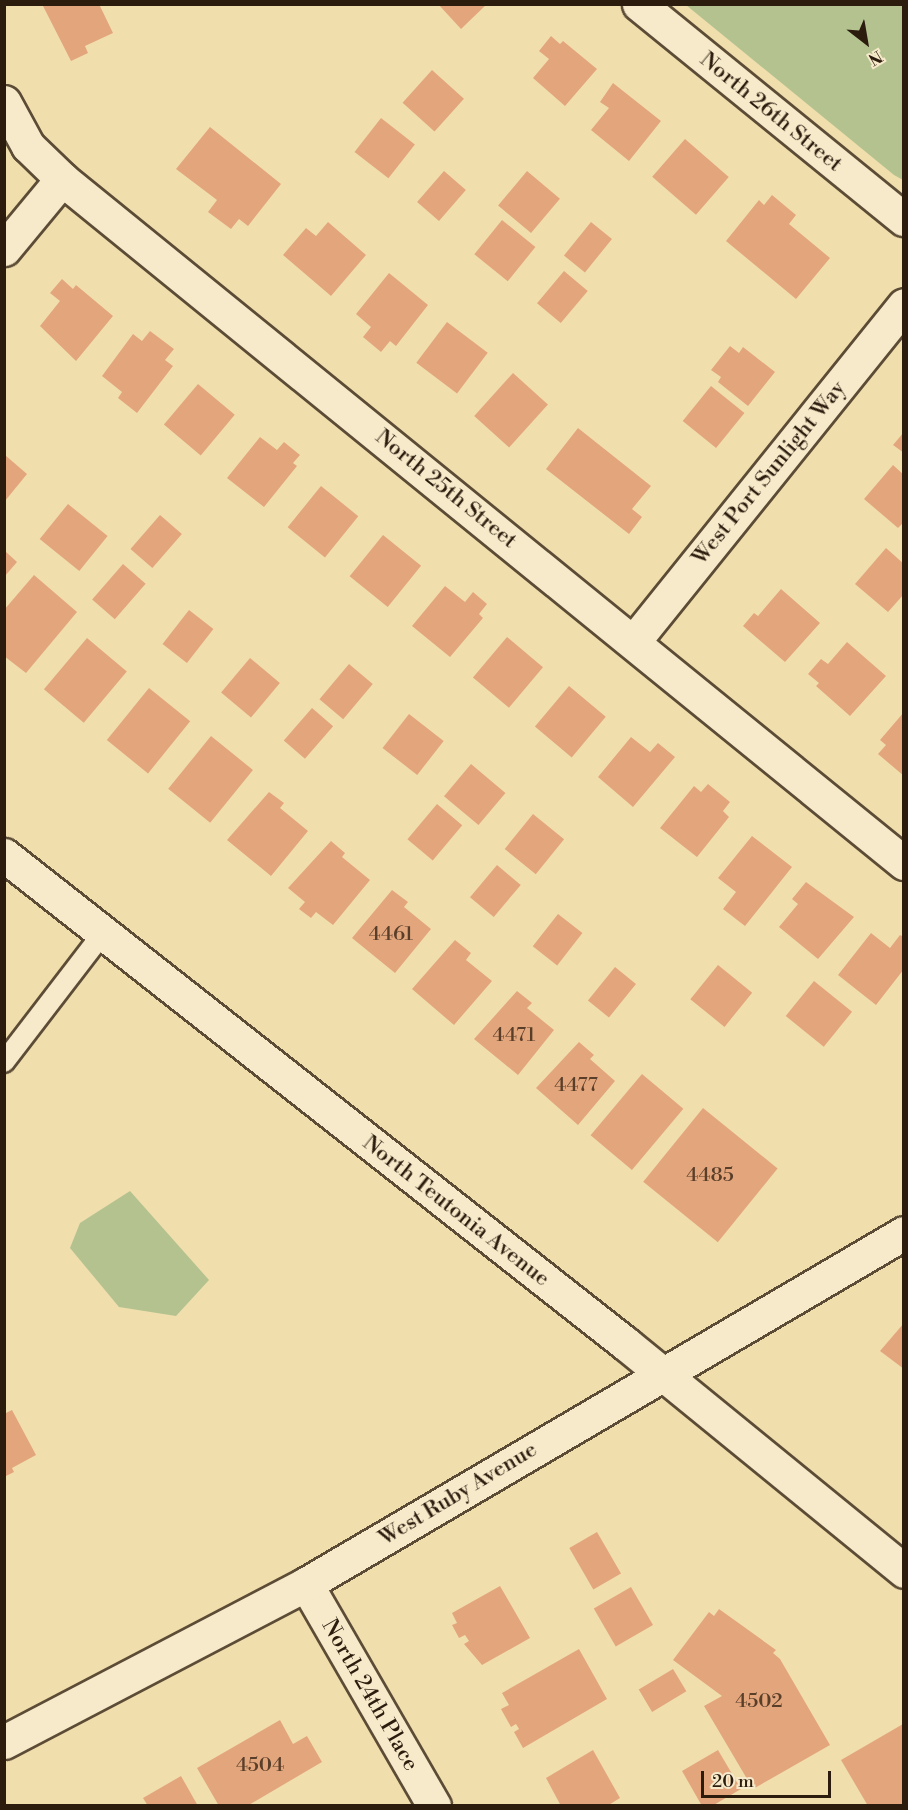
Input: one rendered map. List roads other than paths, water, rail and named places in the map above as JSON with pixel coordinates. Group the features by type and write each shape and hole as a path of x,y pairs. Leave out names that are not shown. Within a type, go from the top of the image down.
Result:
{"street":[{"name":"North 26th Street","path":"639,4 903,219"},
{"name":"North 25th Street","path":"4,102 28,146 62,178 634,641 903,863"},
{"path":"4,249 62,178"},
{"name":"West Port Sunlight Way","path":"634,641 903,305"},
{"name":"North Teutonia Avenue","path":"4,855 663,1374 903,1571"},
{"name":"West Ruby Avenue","path":"4,1742 306,1584 903,1233"},
{"name":"North 24th Place","path":"306,1584 434,1806"}],"lane":[{"path":"4,1062 103,933"}]}
